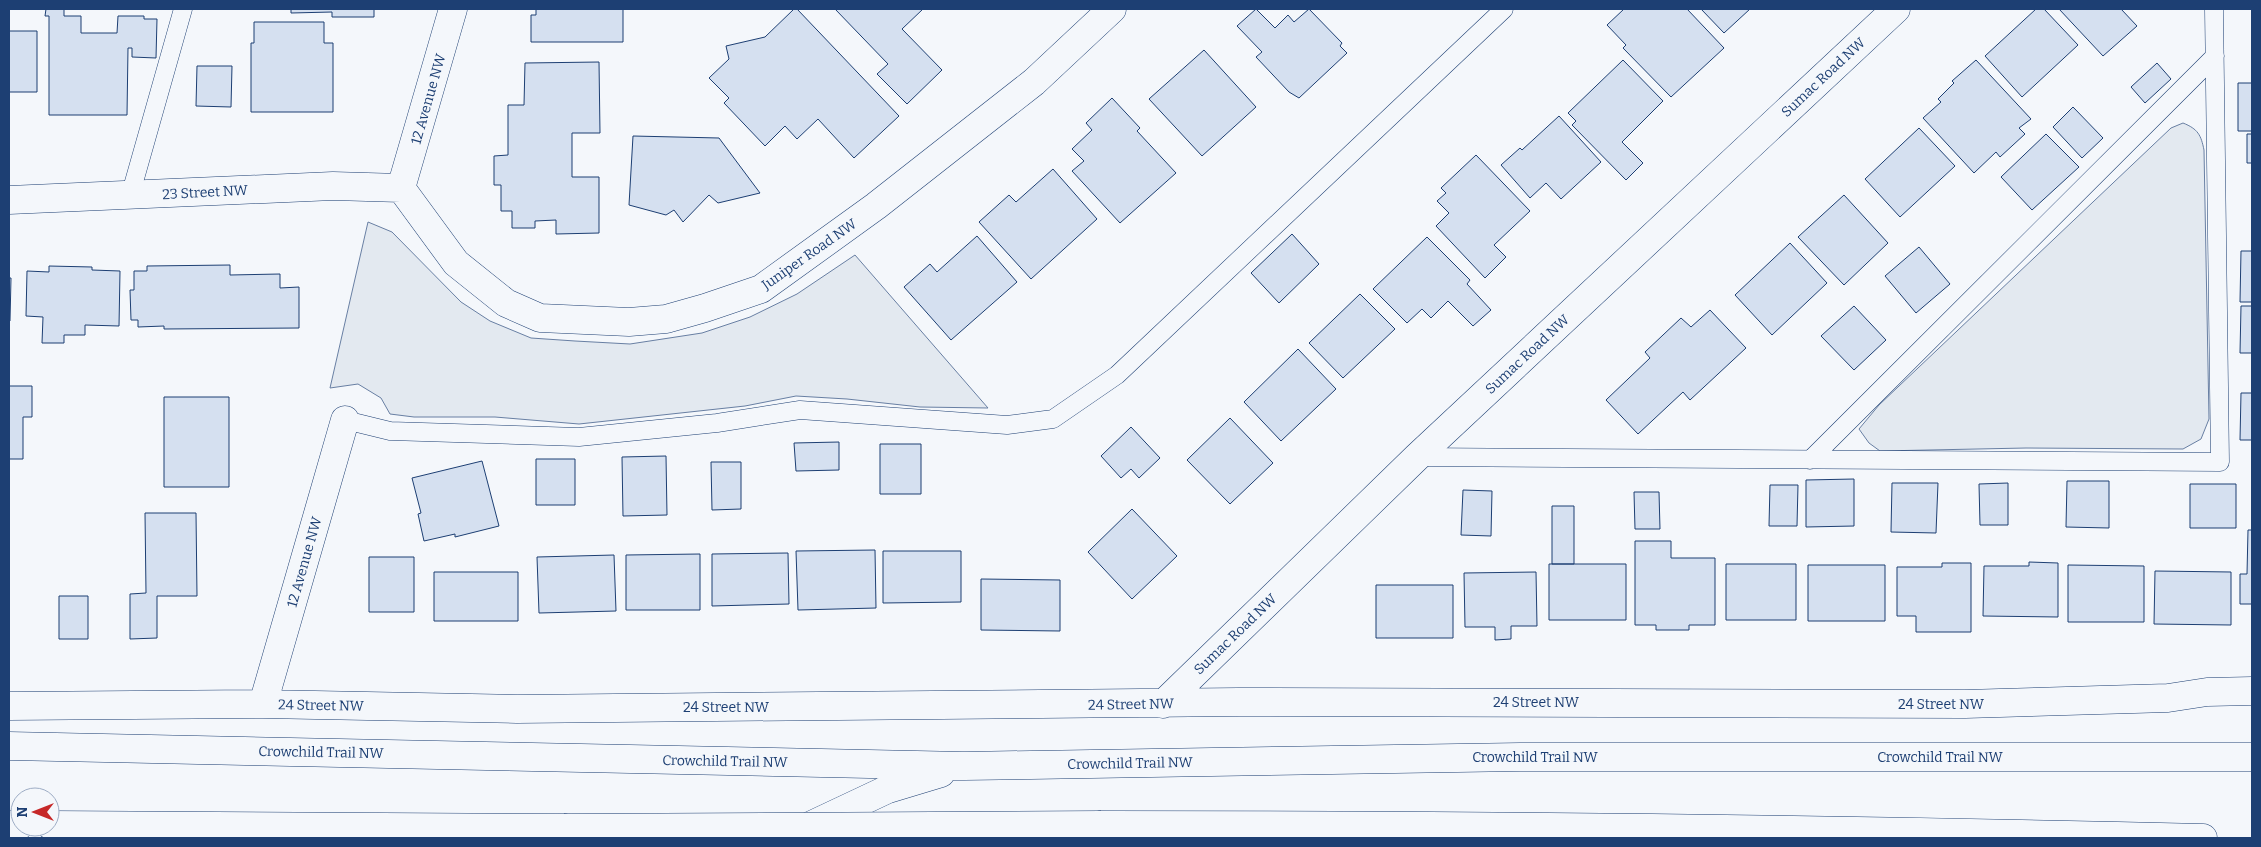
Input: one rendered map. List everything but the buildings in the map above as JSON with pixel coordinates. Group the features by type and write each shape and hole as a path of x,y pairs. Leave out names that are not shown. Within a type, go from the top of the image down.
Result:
{"main road":[{"name":"12 Avenue NW","path":"401,188 453,9"},
{"name":"Juniper Road NW","path":"401,188 456,263 506,303 540,318 629,322 666,319 761,289 876,206 1034,82 1112,9"},
{"name":"Sumac Road NW","path":"1163,704 1417,457 1896,9"},
{"name":"23 Street NW","path":"9,200 333,186 401,188"},
{"name":"12 Avenue NW","path":"263,704 345,420"},
{"name":"24 Street NW","path":"9,706 263,704 517,709 1502,702 1965,704 2168,698 2207,692 2252,691"},
{"name":"Crowchild Trail NW","path":"9,746 964,766 1520,757 2252,757"},
{"path":"783,838 888,789 964,766"},
{"path":"60,825 564,828 1102,824 1466,825 1981,832 2203,838"}],"lane":[{"path":"130,196 183,9"},
{"path":"345,420 390,431 579,436 718,423 800,410 1007,425 1054,419 1117,375 1504,9"},
{"path":"1417,457 2220,462 2214,9"},
{"path":"1810,460 2215,56"}],"shaded area":[{"path":"2183,123 2198,133 2204,150 2209,419 2201,439 2183,449 2026,448 1880,451 1869,443 1859,429 1879,405 2171,128"},
{"path":"368,222 392,232 461,302 490,321 531,338 575,341 630,344 702,333 750,317 797,294 855,255 988,408 920,407 847,399 796,396 745,406 579,424 495,417 414,417 390,414 381,398 358,384 330,388"}]}
